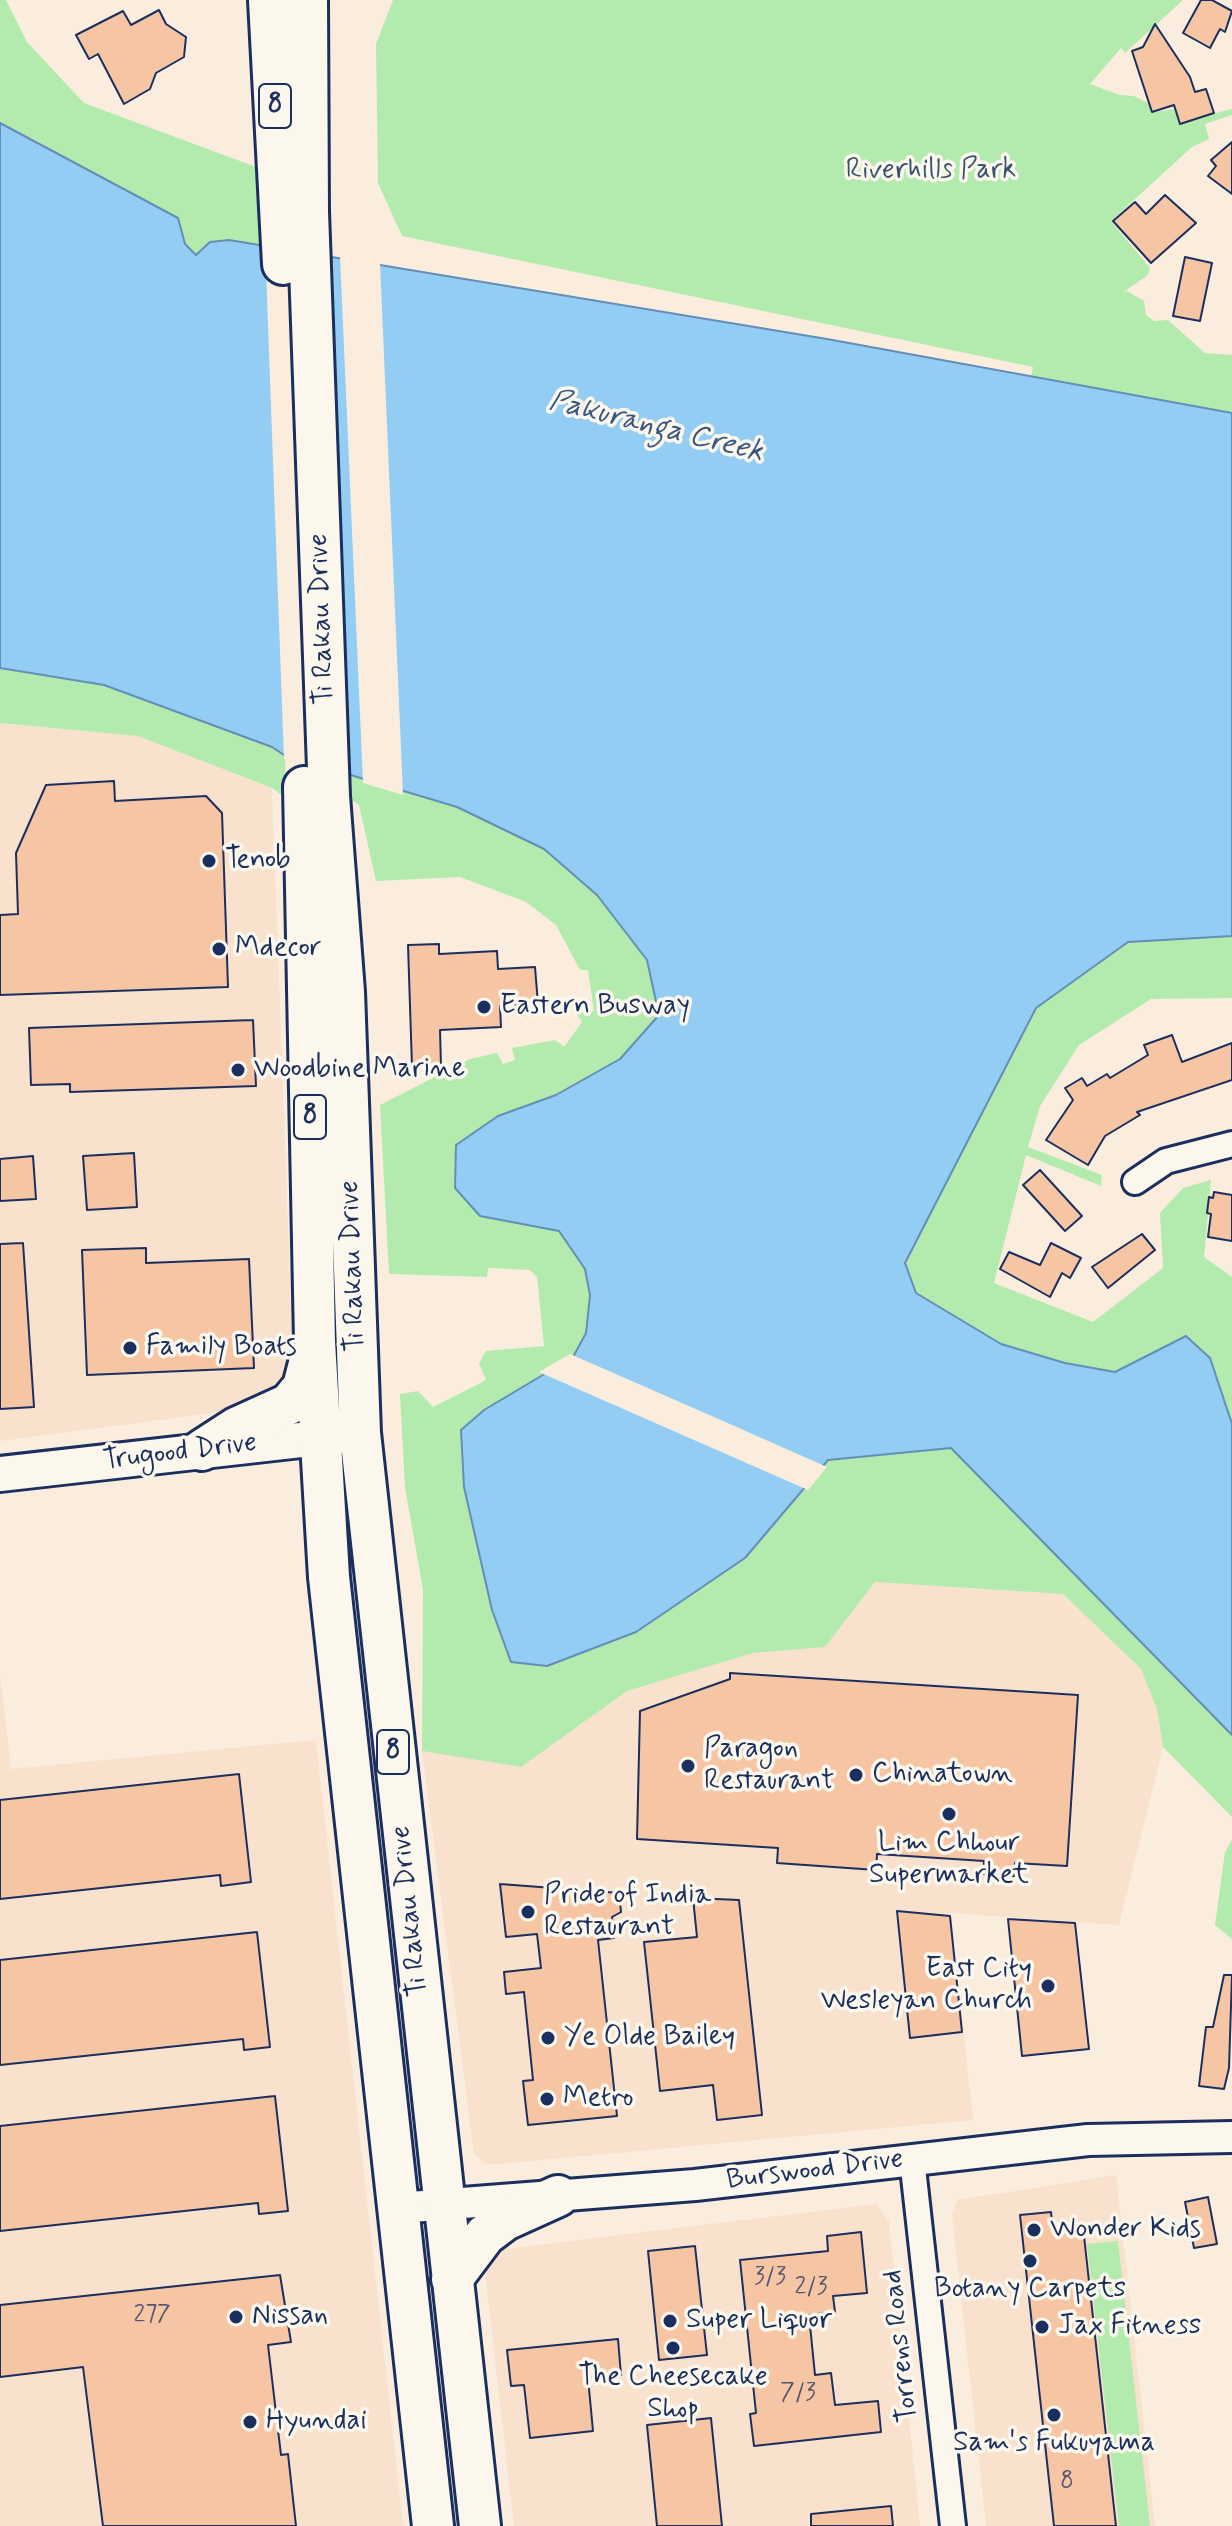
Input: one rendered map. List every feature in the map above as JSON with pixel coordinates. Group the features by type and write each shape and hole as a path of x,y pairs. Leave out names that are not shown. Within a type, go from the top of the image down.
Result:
{"main road":[{"name":"Ti Rakau Drive","path":"269,0 294,212 317,797 315,1342 319,1438 330,1592 433,2526"},
{"name":"Ti Rakau Drive","path":"294,212 307,0"},
{"name":"Ti Rakau Drive","path":"317,797 344,992 360,1433 480,2526"},
{"path":"202,1450 236,1428 289,1404 303,1387 315,1342"},
{"name":"Trugood Drive","path":"0,1474 360,1433"},
{"path":"452,2279 485,2235 505,2220 558,2196"}],"street":[{"path":"1135,1182 1166,1161 1232,1144"},
{"name":"Burswood Drive","path":"398,2208 813,2172 1088,2140 1232,2137"},
{"name":"Torrens Road","path":"912,2159 953,2526"}],"shaded area":[{"path":"0,723 138,736 272,788 292,1336 289,1371 279,1391 251,1408 0,1441"},
{"path":"875,1582 1063,1594 1141,1669 1157,1709 1163,1747 1119,1925 951,1913 973,2120 487,2165 474,2154 422,1751 521,1767 627,1691 753,1653 825,1647"},
{"path":"0,1674 11,1769 316,1740 403,2526 0,2526"},
{"path":"1116,2175 1155,2526 986,2526 952,2215 958,2200"},
{"path":"876,2204 889,2221 920,2526 514,2526 485,2273 504,2249"}],"green space":[{"name":"Riverhills Park","path":"0,0 6,0 27,42 84,103 256,167 261,248 827,339 1031,377 1033,367 402,236 378,183 376,44 393,0 1183,0 1125,53 1121,48 1090,84 1120,95 1134,96 1148,103 1155,112 1174,109 1180,122 1232,109 1232,115 1205,124 1209,139 1192,147 1111,221 1150,268 1148,275 1122,293 1127,291 1144,301 1146,315 1154,321 1168,320 1205,353 1232,355 1232,619 0,483"},
{"path":"0,569 1232,694 1232,998 1151,999 1079,1045 1040,1106 1028,1147 1102,1175 1101,1186 1026,1155 994,1283 1093,1322 1163,1268 1160,1213 1183,1188 1211,1180 1204,1257 1232,1277 1232,1817 1163,1747 1157,1709 1141,1669 1063,1594 875,1582 825,1647 753,1653 627,1691 521,1767 422,1751 423,1590 405,1487 400,1394 418,1391 433,1407 486,1380 479,1363 486,1351 544,1346 537,1277 530,1270 488,1268 487,1277 389,1274 380,1105 470,1059 497,1053 503,1064 515,1060 512,1048 555,1040 564,1047 582,1022 574,1010 594,1011 588,970 580,970 556,925 526,902 460,877 376,881 359,805 346,796 345,774 285,756 286,798 272,788 138,736 0,723"},
{"path":"1232,1840 1232,1939 1215,1925 1225,1852"},
{"path":"1118,2241 1150,2526 1119,2526 1087,2244"}],"water":[{"name":"Pakuranga Creek","path":"0,123 178,218 185,244 196,255 210,242 229,240 827,339 1232,413 1232,936 1128,942 1036,1008 905,1263 916,1293 1001,1344 1065,1363 1115,1372 1186,1336 1210,1358 1232,1424 1232,1735 951,1448 828,1460 745,1558 636,1632 547,1666 511,1662 492,1610 464,1487 461,1430 484,1410 573,1357 586,1333 590,1295 585,1269 559,1231 480,1216 455,1188 456,1145 498,1116 556,1095 620,1059 659,1015 647,960 597,895 544,849 457,807 284,755 272,747 104,685 0,668"}],"pier":[{"path":"265,244 326,254 346,778 284,759"},
{"path":"340,256 380,263 403,795 363,783"},
{"path":"570,1354 827,1467 808,1490 539,1372"}],"building":[{"path":"1201,0 1212,0 1232,11 1225,32 1220,29 1210,48 1183,33"},
{"path":"159,10 166,24 186,37 184,57 156,73 150,89 124,104 98,54 89,59 76,35 123,11 131,25"},
{"path":"1155,24 1190,77 1195,92 1206,89 1214,113 1180,124 1174,105 1152,112 1132,51 1143,47"},
{"path":"1232,142 1232,194 1208,176 1216,166 1211,160"},
{"path":"1165,195 1196,223 1151,263 1113,221 1135,202 1146,214"},
{"path":"1185,257 1212,263 1200,321 1173,316"},
{"path":"114,781 115,801 206,796 222,813 228,987 0,995 0,915 18,914 16,853 46,785"},
{"path":"439,944 439,954 497,951 498,969 535,967 538,1004 500,1006 501,1027 440,1030 441,1066 412,1067 408,945"},
{"path":"253,1020 256,1086 70,1092 70,1084 31,1085 29,1028"},
{"path":"1172,1035 1182,1062 1232,1043 1232,1080 1137,1112 1140,1115 1105,1136 1088,1165 1046,1140 1073,1100 1065,1088 1082,1078 1087,1086 1107,1074 1110,1078 1148,1055 1144,1045"},
{"path":"134,1153 137,1207 87,1210 83,1156"},
{"path":"33,1156 36,1199 0,1201 0,1159"},
{"path":"1040,1170 1082,1216 1065,1231 1023,1185"},
{"path":"1214,1192 1232,1195 1232,1241 1208,1237 1211,1214 1207,1213 1209,1197 1213,1198"},
{"path":"1142,1234 1155,1250 1108,1288 1092,1267"},
{"path":"23,1243 34,1407 0,1409 0,1244"},
{"path":"1051,1243 1081,1258 1070,1278 1062,1273 1050,1297 1000,1269 1009,1252 1040,1265"},
{"path":"146,1248 146,1263 249,1259 254,1368 87,1375 82,1250"},
{"name":"Chinatown","path":"730,1673 1078,1695 1067,1866 1015,1863 1014,1876 983,1874 984,1861 877,1854 876,1870 777,1863 778,1848 637,1839 640,1711 730,1679"},
{"path":"239,1774 251,1882 221,1886 220,1875 0,1899 0,1800"},
{"path":"500,1884 619,1893 621,1912 612,1917 614,1938 598,1940 617,2116 528,2125 523,2081 533,2080 524,1992 506,1994 504,1972 541,1968 537,1934 506,1937"},
{"path":"693,1898 739,1900 762,2115 717,2120 713,2085 660,2091 644,1942 697,1937"},
{"path":"897,1911 950,1916 962,2032 910,2038"},
{"name":"East City Wesleyan Church","path":"1008,1919 1075,1923 1089,2049 1022,2056"},
{"path":"257,1932 270,2047 244,2050 243,2039 0,2065 0,1960"},
{"path":"1224,1975 1232,1975 1229,2068 1224,2089 1199,2086 1206,2027 1213,2027"},
{"path":"275,2096 288,2211 259,2214 258,2203 0,2231 0,2126"},
{"path":"1208,2197 1217,2244 1194,2248 1185,2202"},
{"path":"1051,2212 1053,2230 1083,2227 1116,2526 1054,2526 1020,2215"},
{"path":"861,2232 867,2293 833,2296 835,2312 809,2315 815,2375 831,2373 835,2405 878,2401 881,2432 754,2446 750,2414 756,2413 740,2260 828,2251 827,2236"},
{"path":"695,2246 707,2355 659,2360 648,2251"},
{"path":"280,2275 291,2342 268,2345 281,2455 288,2454 296,2526 103,2526 83,2367 0,2377 0,2305"},
{"path":"618,2339 621,2375 588,2378 593,2431 530,2438 524,2385 511,2386 507,2350"},
{"path":"711,2418 722,2526 657,2526 647,2425"},
{"path":"891,2506 893,2526 811,2526 811,2514"}],"place":[{"name":"Tenob","path":"209,861"},
{"name":"Mdecor","path":"219,949"},
{"name":"Eastern Busway","path":"484,1007"},
{"name":"Woodbine Marine","path":"238,1070"},
{"name":"Family Boats","path":"130,1348"},
{"name":"Paragon Restaurant","path":"688,1766"},
{"name":"Chinatown","path":"856,1775"},
{"name":"Lim Chhour Supermarket","path":"949,1814"},
{"name":"Pride of India Restaurant","path":"528,1912"},
{"name":"East City Wesleyan Church","path":"1048,1986"},
{"name":"Ye Olde Bailey","path":"548,2038"},
{"name":"Metro","path":"547,2099"},
{"name":"Wonder Kids","path":"1034,2230"},
{"name":"Botany Carpets","path":"1030,2261"},
{"name":"Nissan","path":"236,2317"},
{"name":"Super Liquor","path":"670,2321"},
{"name":"Jax Fitness","path":"1042,2327"},
{"name":"The Cheesecake Shop","path":"673,2348"},
{"name":"Sam's Fukuyama","path":"1054,2415"},
{"name":"Hyundai","path":"250,2422"}]}
